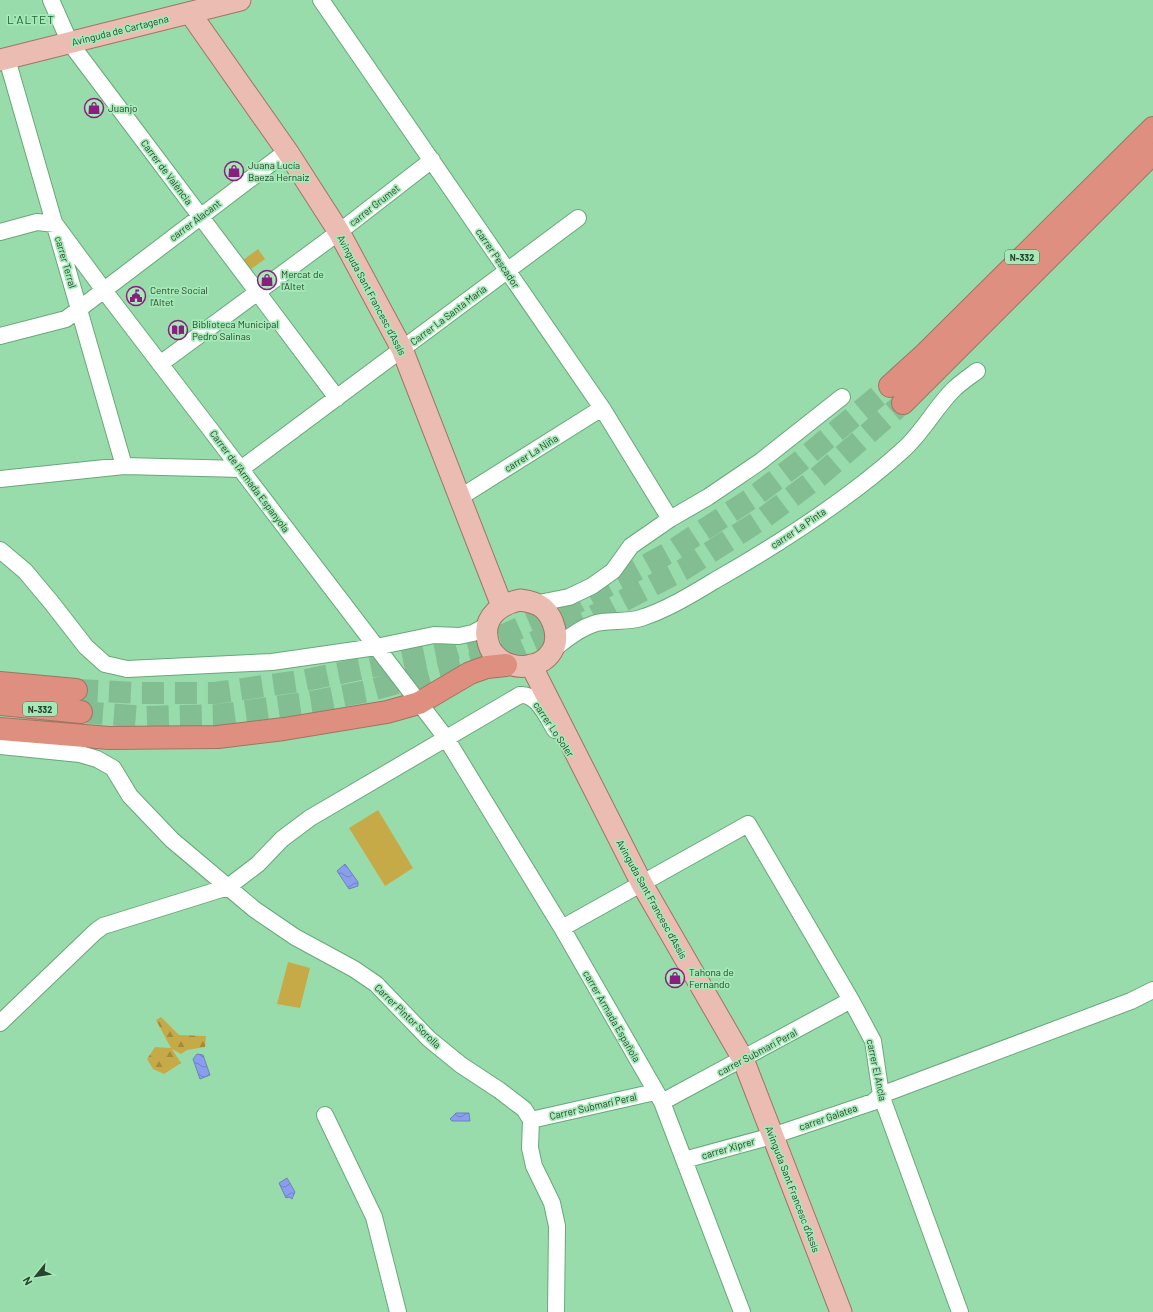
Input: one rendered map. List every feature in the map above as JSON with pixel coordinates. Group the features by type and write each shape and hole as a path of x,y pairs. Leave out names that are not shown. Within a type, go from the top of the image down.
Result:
{"highway":[{"name":"N-332","path":"890,386 923,356 1153,128"},
{"name":"N-332","path":"903,403 1153,154"},
{"path":"0,729 108,738 218,737 342,720 387,712 420,703 470,673 487,667 506,665"},
{"name":"N-332","path":"0,683 76,690"},
{"name":"N-332","path":"0,704 81,712"}],"main road":[{"name":"Avinguda de Cartagena","path":"4,59 70,43 187,6 240,0"},
{"name":"Avinguda Sant Francesc d’Assís","path":"187,6 287,151 339,232 402,349 502,606"},
{"path":"520,600 534,604 544,609 554,626 555,641 552,650 542,661 531,665 514,667 506,665 493,653 488,639 488,624 492,615 502,606 520,600"},
{"name":"Avinguda Sant Francesc d'Assís","path":"531,665 642,884 743,1059 841,1312"}],"street":[{"name":"Carrer de València","path":"51,0 70,43 337,398"},
{"name":"carrer Pescador","path":"321,0 602,408 670,519"},
{"name":"carrer Terral","path":"4,59 55,224 124,466"},
{"name":"carrer Alacant","path":"0,336 66,319 103,289 287,151"},
{"name":"carrer Grumet","path":"160,364 339,232 432,160"},
{"name":"Carrer La Santa María","path":"241,470 578,218"},
{"path":"0,232 37,222 55,224"},
{"name":"Carrer de l'Armada Espanyola","path":"55,224 446,738"},
{"name":"carrer La Pinta","path":"552,650 585,628 601,622 618,622 640,618 653,613 714,582 775,544 867,480 904,450 953,390 977,371"},
{"path":"534,604 569,597 592,586 613,571 631,546 670,519 708,497 761,461 842,396"},
{"name":"carrer La Niña","path":"460,498 602,408"},
{"path":"0,479 124,466 241,470"},
{"path":"0,550 25,571 52,602 86,647 105,664 127,669 272,662 376,647 434,635 459,636 473,634 488,624"},
{"name":"carrer La Pinta","path":"554,626 585,628"},
{"name":"carrer Lo Soler","path":"228,887 258,864 282,839 310,818 520,695 530,696 536,701 590,783"},
{"name":"carrer Armada Española","path":"446,738 562,928 658,1097 684,1160 742,1312"},
{"name":"Carrer Pintor Sorolla","path":"0,746 80,754 98,759 114,768 130,796 172,840 254,909 295,937 354,969 376,984 429,1039 461,1065 499,1090 524,1109 531,1120"},
{"name":"carrer El Ancla","path":"642,884 748,824 851,1000 873,1041 881,1095 960,1312"},
{"path":"562,928 642,884"},
{"path":"0,1023 94,932 103,926 228,887"},
{"name":"carrer Galatea","path":"772,1136 873,1102 881,1095 1131,1001 1153,990"},
{"name":"carrer Submarí Peral","path":"658,1097 743,1059 851,1000"},
{"name":"Carrer Submarí Peral","path":"531,1120 658,1097"},
{"path":"325,1115 374,1217 398,1312"},
{"path":"531,1120 530,1148 534,1166 552,1203 557,1226 556,1312"},
{"name":"carrer Xiprer","path":"684,1160 772,1136"}],"green space":[{"path":"258,249 265,259 250,270 243,260"},
{"path":"378,810 413,868 385,886 349,828"},
{"path":"288,962 310,968 300,1008 277,1004"},
{"path":"161,1017 179,1035 206,1036 205,1047 187,1050 181,1054 172,1049 181,1063 164,1074 153,1069 147,1059 155,1047 171,1048 156,1020"}],"water":[{"path":"345,864 358,882 358,886 349,889 337,871"},
{"path":"197,1054 203,1055 210,1075 200,1079 193,1059"},
{"path":"456,1113 469,1113 470,1121 452,1121 450,1119"},
{"path":"287,1178 295,1192 292,1199 289,1197 286,1198 279,1183"}],"tunnel":[{"path":"76,690 139,693 215,693 306,680 448,651 506,634 576,603 670,552 752,498 798,463 890,386"},
{"path":"81,712 145,717 219,715 311,702 368,691 509,653 588,619 684,569 765,517 818,477 903,403"}],"place":[{"name":"Juanjo","path":"94,108"},
{"name":"Juana Lucía Baeza Hernaiz","path":"234,171"},
{"name":"Mercat de l'Altet","path":"267,280"},
{"name":"Centre Social l'Altet","path":"136,296"},
{"name":"Biblioteca Municipal Pedro Salinas","path":"178,330"},
{"name":"Tahona de Fernando","path":"675,978"}],"district":[{"name":"L'ALTET","path":"31,19"}]}
